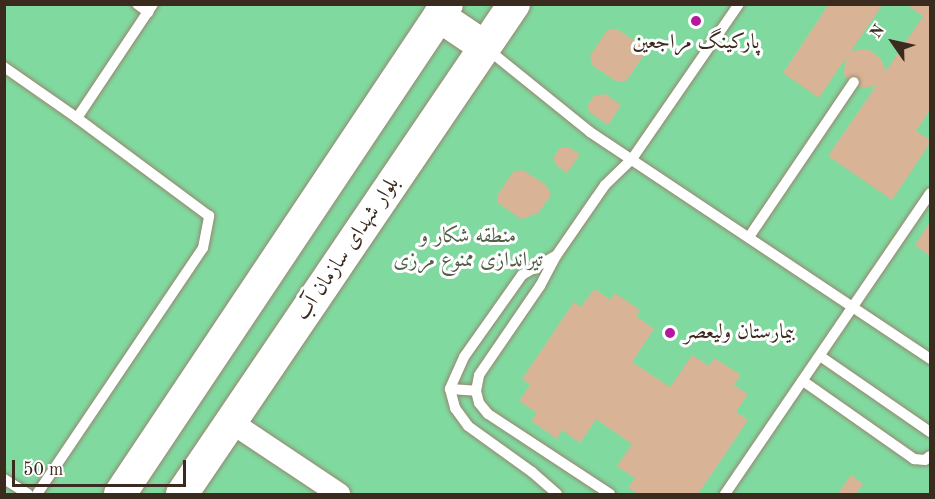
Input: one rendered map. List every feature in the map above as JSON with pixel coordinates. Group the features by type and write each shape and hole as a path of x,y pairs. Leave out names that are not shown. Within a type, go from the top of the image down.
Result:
{"main road":[{"name":"بلوار شهدای سازمان آب","path":"182,495 514,4"},
{"path":"120,495 443,10 485,47"}],"street":[{"path":"231,422 339,495"}],"lane":[{"path":"77,118 151,8 137,4"},
{"path":"610,495 488,414 479,403 476,391 479,375 605,185 632,159 739,4"},
{"path":"485,47 590,132 930,359"},
{"path":"4,67 209,216 203,248 37,495"},
{"path":"749,237 854,82"},
{"path":"725,495 930,193"},
{"path":"556,256 522,275 464,357 450,389 455,408 468,426 532,472 556,495"},
{"path":"819,356 930,432"},
{"path":"802,381 914,459 925,460 930,456"},
{"path":"450,389 476,391"},
{"path":"4,479 28,495"}],"green space":[{"name":"منطقه شکار و تیراندازی ممنوع مرزی","path":"4,5 930,5 930,494 4,494"}],"building":[{"path":"829,4 883,4 851,51 868,49 881,59 886,71 923,16 906,4 930,4 930,110 916,131 930,140 930,143 892,200 828,156 876,86 862,88 844,76 845,59 819,98 783,73"},
{"path":"608,29 617,29 641,45 644,55 626,81 618,82 593,66 590,56"},
{"path":"605,94 621,105 608,125 589,112 588,105 594,96"},
{"path":"560,148 570,148 580,154 567,173 555,164 554,156"},
{"path":"523,170 546,185 551,195 538,213 521,219 498,203 497,196 513,172"},
{"path":"930,222 930,256 915,245"},
{"path":"594,289 611,300 615,293 640,310 636,316 654,329 632,362 670,387 692,355 709,366 714,358 741,375 734,385 748,394 736,412 748,420 698,494 638,494 628,488 635,478 617,466 632,444 596,419 580,443 562,430 557,439 531,421 537,413 519,401 530,385 522,379 574,302 581,307"},
{"path":"851,475 863,484 856,494 838,494"}],"place":[{"name":"پارکینگ مراجعین","path":"696,21"},
{"name":"بیمارستان ولیعصر","path":"670,333"}]}
